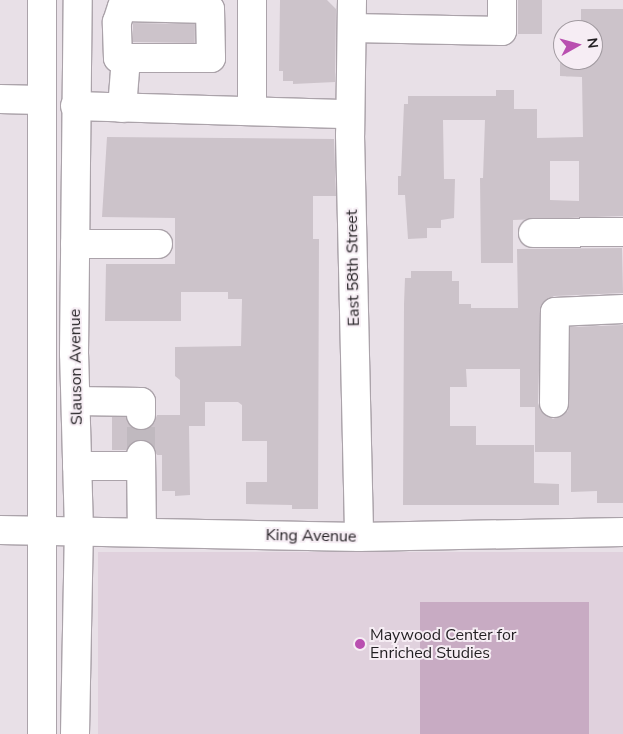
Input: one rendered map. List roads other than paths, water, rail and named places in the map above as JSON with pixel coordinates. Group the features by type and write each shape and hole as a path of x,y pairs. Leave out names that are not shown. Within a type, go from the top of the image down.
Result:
{"main road":[{"path":"42,0 40,100 43,531 42,734"},
{"name":"Slauson Avenue","path":"75,734 79,531 75,244 75,106 78,0"},
{"path":"252,0 252,111"},
{"name":"East 58th Street","path":"352,0 350,114 359,537"},
{"path":"352,28 502,31 502,0"},
{"path":"211,58 210,9 122,7 117,22 118,58 252,59"},
{"path":"122,108 126,58"},
{"path":"0,99 40,100"},
{"path":"75,106 350,114"},
{"path":"533,233 623,232"},
{"path":"75,244 158,244"},
{"path":"554,403 555,312 623,309"},
{"path":"76,402 141,402 142,415"},
{"path":"77,466 141,461 142,532"},
{"name":"King Avenue","path":"0,530 359,537 623,532"}],"tunnel":[{"path":"141,415 141,455"}],"place":[{"name":"Maywood Center for Enriched Studies","path":"360,644"}]}
